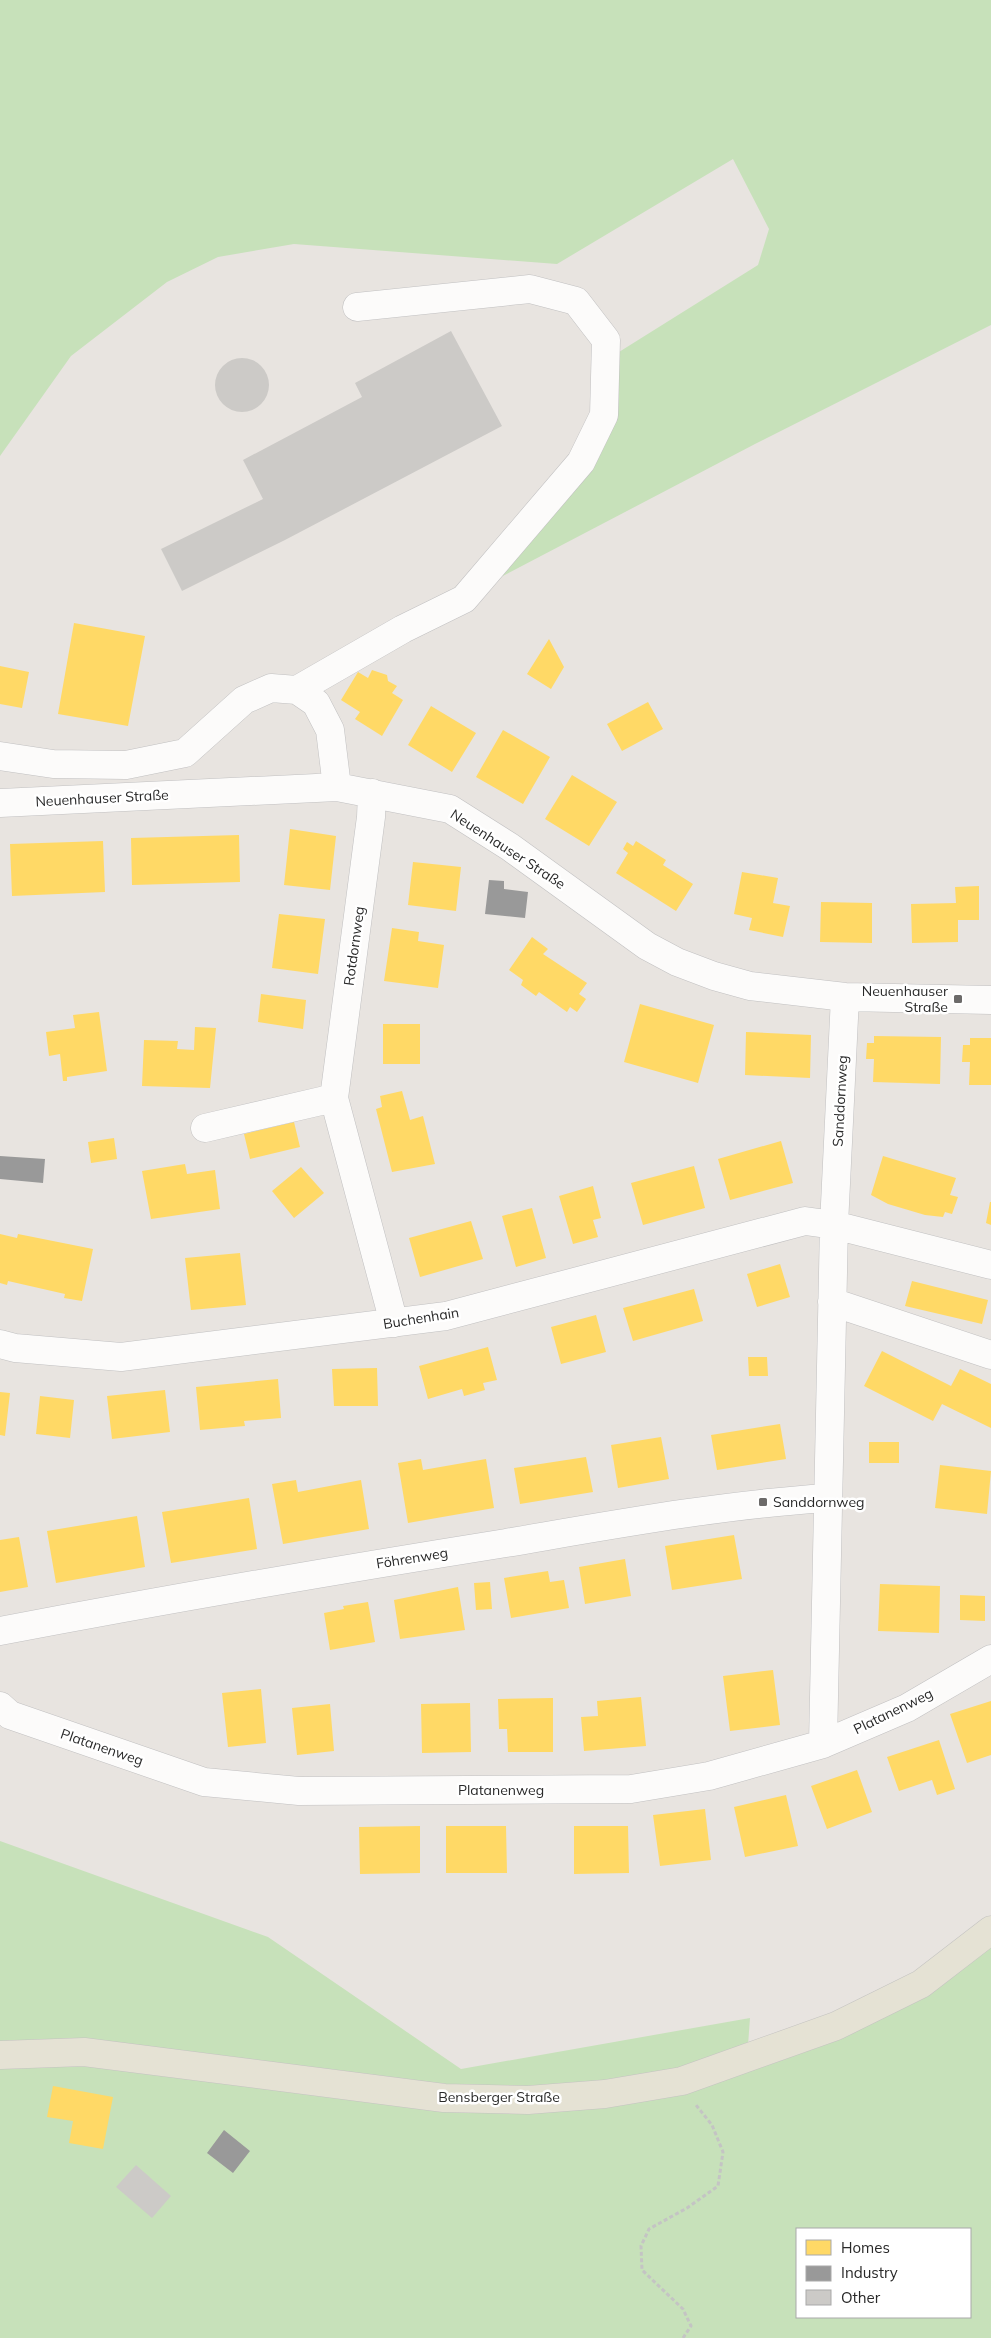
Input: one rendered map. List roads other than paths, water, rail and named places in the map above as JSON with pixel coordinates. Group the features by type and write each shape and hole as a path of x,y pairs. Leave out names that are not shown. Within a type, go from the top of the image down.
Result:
{"main road":[{"name":"Bensberger Straße","path":"0,2055 84,2052 444,2098 528,2100 605,2094 682,2080 836,2026 921,1984 991,1930"}],"street":[{"path":"296,690 403,629 464,599 581,462 604,415 606,340 576,301 530,289 357,307"},
{"path":"0,756 52,764 126,765 185,753 244,700 271,688 296,690 316,703 330,730 337,787"},
{"name":"Neuenhauser Straße","path":"0,803 337,787 372,793 450,809 510,847 647,946 677,962 714,976 750,986 845,997 991,1000"},
{"name":"Rotdornweg","path":"372,793 334,1098 394,1323"},
{"name":"Sanddornweg","path":"823,1744 834,1225 845,997"},
{"path":"205,1128 334,1098"},
{"name":"Buchenhain","path":"0,1344 16,1348 121,1357 446,1316 805,1221 834,1225 991,1265"},
{"path":"832,1302 991,1355"},
{"name":"Föhrenweg","path":"0,1631 235,1587 559,1534 763,1502 827,1498"},
{"name":"Platanenweg","path":"0,1706 10,1715 204,1782 299,1791 631,1789 709,1776 823,1744 907,1708 991,1659"}],"place":[{"name":"Neuenhauser Straße","path":"958,999"},
{"name":"Sanddornweg","path":"763,1502"}]}
